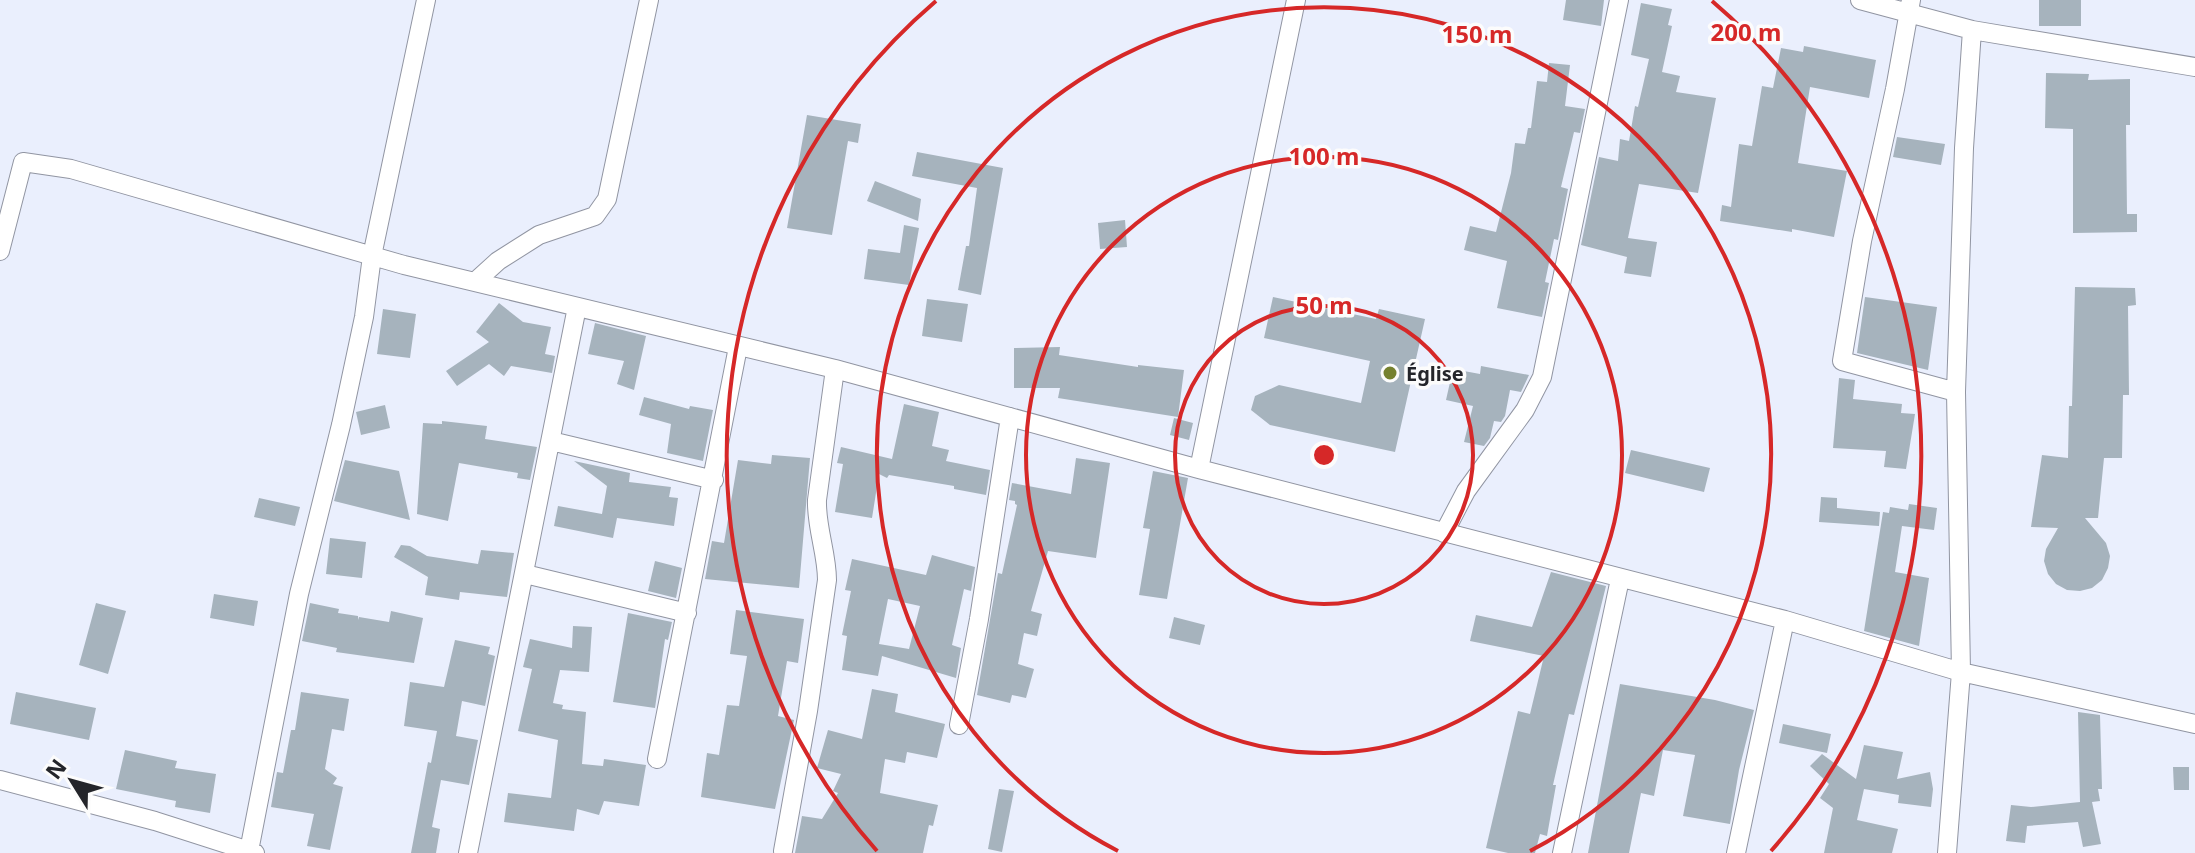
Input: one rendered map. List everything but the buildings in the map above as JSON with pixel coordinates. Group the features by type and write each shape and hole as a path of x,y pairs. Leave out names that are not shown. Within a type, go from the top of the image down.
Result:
{"street":[{"path":"0,780 155,821 252,852 299,594 341,425 364,317 372,256 426,0"},
{"path":"476,281 498,261 539,235 595,216 607,199 649,0"},
{"path":"1199,469 1296,0"},
{"path":"1444,533 1466,491 1525,410 1542,377 1619,0"},
{"path":"1860,0 1910,7 1972,30 2195,67"},
{"path":"1910,7 1862,241 1842,361 1956,392"},
{"path":"1947,853 1961,672 1956,392 1964,148 1972,30"},
{"path":"0,251 23,162 91,174 372,256 835,369 1199,469 1785,620 1961,672 2195,724"},
{"path":"468,853 577,307"},
{"path":"657,759 738,347"},
{"path":"783,851 827,580 817,500 835,369"},
{"path":"959,725 979,619 1010,417"},
{"path":"551,441 714,480"},
{"path":"525,574 687,613"},
{"path":"1562,853 1620,579"},
{"path":"1736,853 1785,620"}],"place":[{"name":"Église","path":"1390,373"}]}
